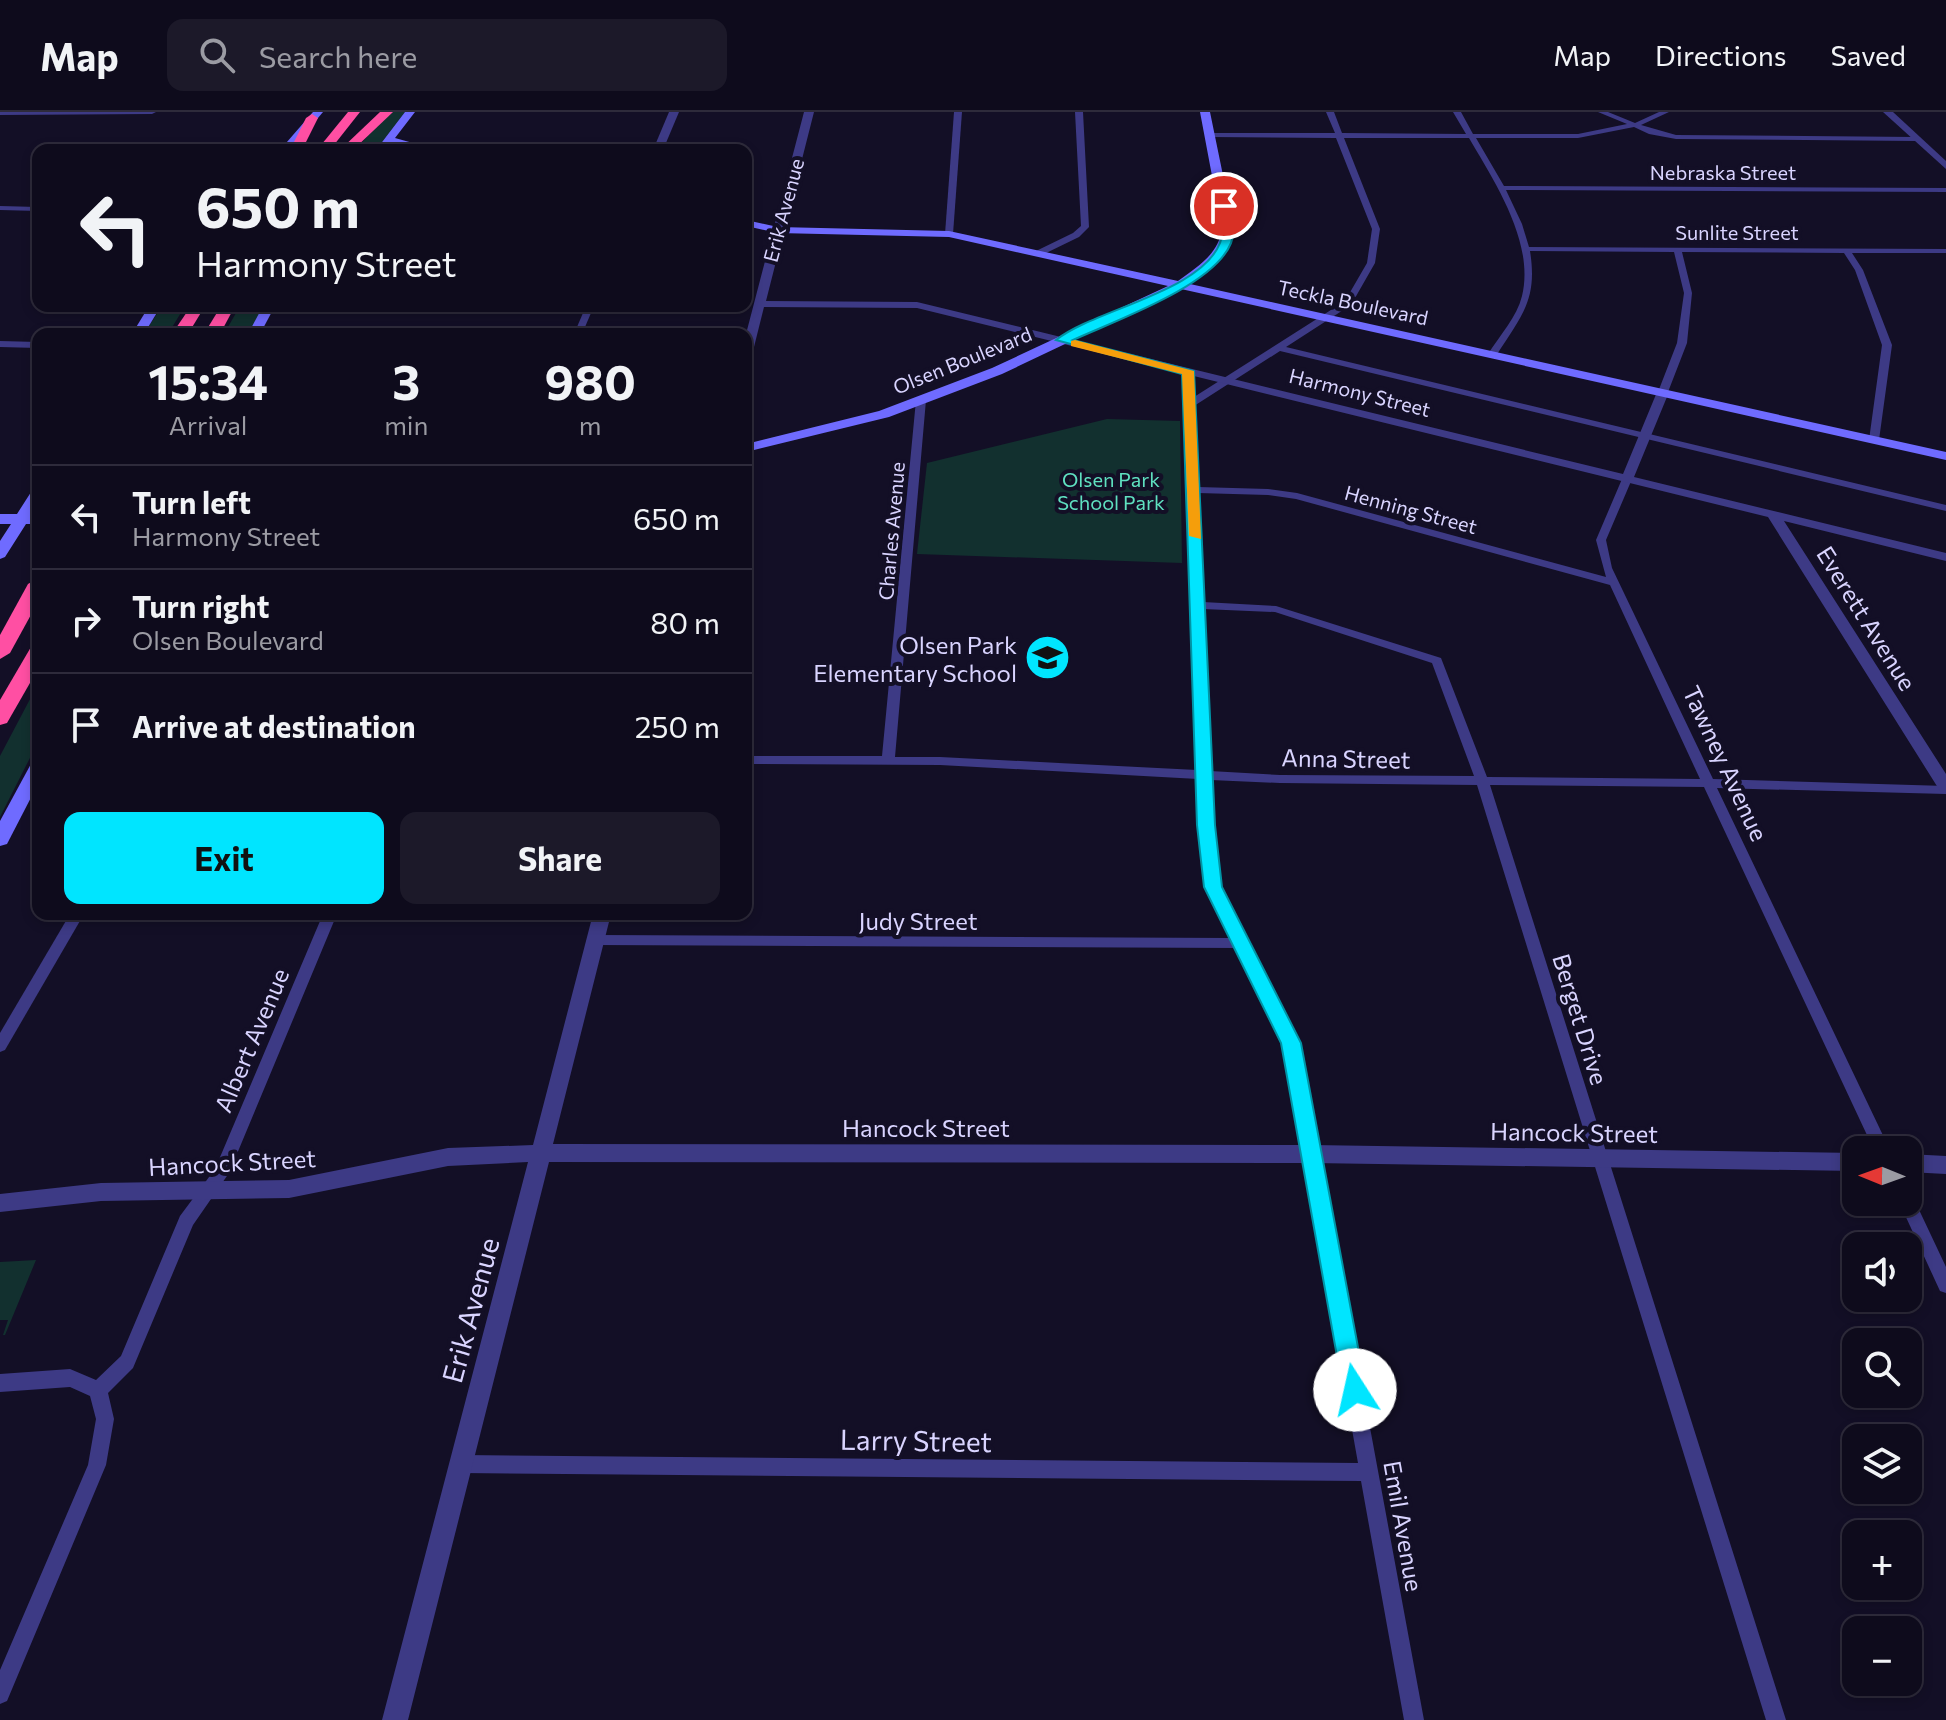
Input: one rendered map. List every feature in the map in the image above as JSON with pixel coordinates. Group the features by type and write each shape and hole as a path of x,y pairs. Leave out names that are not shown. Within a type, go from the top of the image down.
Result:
{"highway":[{"path":"328,144 354,112"},
{"path":"351,144 376,112"},
{"path":"352,144 387,112"},
{"path":"299,144 314,114"},
{"path":"0,653 32,595"},
{"path":"0,718 32,661"},
{"path":"0,731 21,679"}],"main road":[{"path":"386,144 410,112"},
{"name":"Olsen Boulevard","path":"752,447 884,414 997,371 1181,285 1218,256 1226,242 1228,229 1205,112"},
{"path":"290,144 314,114"},
{"path":"389,140 407,144"},
{"name":"Teckla Boulevard","path":"752,224 778,230 949,234 1946,456"},
{"path":"0,519 30,519"},
{"path":"0,554 30,519"},
{"path":"0,839 32,778"}],"street":[{"path":"0,113 152,112"},
{"path":"661,144 674,112"},
{"name":"Erik Avenue","path":"752,331 809,112"},
{"path":"949,234 958,112"},
{"path":"1039,253 1076,235 1085,227 1079,112"},
{"path":"1190,404 1348,303 1371,263 1376,229 1330,112"},
{"path":"1457,112 1499,188 1527,249 1527,295 1493,354"},
{"path":"1602,112 1665,135 1916,139"},
{"path":"1210,135 1578,136 1635,125 1665,112"},
{"path":"1888,112 1946,166"},
{"name":"Nebraska Street","path":"1499,188 1946,190"},
{"path":"0,208 32,209"},
{"name":"Sunlite Street","path":"1527,249 1946,251"},
{"path":"1663,392 1682,343 1688,293 1677,249"},
{"path":"1846,250 1859,270 1887,345 1874,440"},
{"name":"Harmony Street","path":"759,304 917,305 1946,557"},
{"path":"0,344 32,345"},
{"path":"1280,348 1946,508"},
{"name":"Emil Avenue","path":"1188,371 1204,775 1213,887 1291,1043 1414,1720"},
{"name":"Tawney Avenue","path":"1663,392 1601,540 1614,583 1875,1136"},
{"name":"Charles Avenue","path":"888,761 921,400"},
{"name":"Henning Street","path":"1195,490 1297,496 1614,583"},
{"name":"Everett Avenue","path":"1773,515 1946,789"},
{"name":"Berget Drive","path":"1199,605 1276,609 1437,661 1482,781 1776,1720"},
{"name":"Anna Street","path":"752,760 888,761 1280,779 1709,783 1946,789"},
{"path":"0,1046 74,920"},
{"name":"Albert Avenue","path":"98,1390 127,1362 186,1221 221,1173 327,920"},
{"name":"Erik Avenue","path":"395,1720 600,920"},
{"name":"Judy Street","path":"595,940 1241,943"},
{"name":"Hancock Street","path":"0,1203 88,1193 289,1189 448,1157 542,1153 1312,1154 1842,1162"},
{"path":"1922,1164 1946,1165"},
{"path":"1914,1216 1946,1285"},
{"path":"0,1383 70,1378 98,1390 105,1419 97,1465 0,1694"},
{"name":"Larry Street","path":"461,1464 1370,1472"}],"green space":[{"path":"390,112 405,112 381,144 361,144"},
{"path":"158,312 181,312 172,328 148,328"},
{"path":"237,312 262,312 252,328 227,328"},
{"name":"Olsen Park School Park","path":"1107,419 1180,421 1182,563 917,554 927,463"},
{"path":"32,695 32,754 0,817 0,756"},
{"path":"36,1260 3,1335 8,1320 0,1320 0,1262"}],"slow traffic":[{"path":"1075,344 1188,371 1196,536"}],"place":[{"name":"Olsen Park Elementary School","path":"1048,658"}],"route":[{"path":"1224,206 1228,229 1226,242 1218,256 1203,270 1151,301 1061,340 1188,371 1206,825 1213,887 1291,1043 1355,1390"}]}
